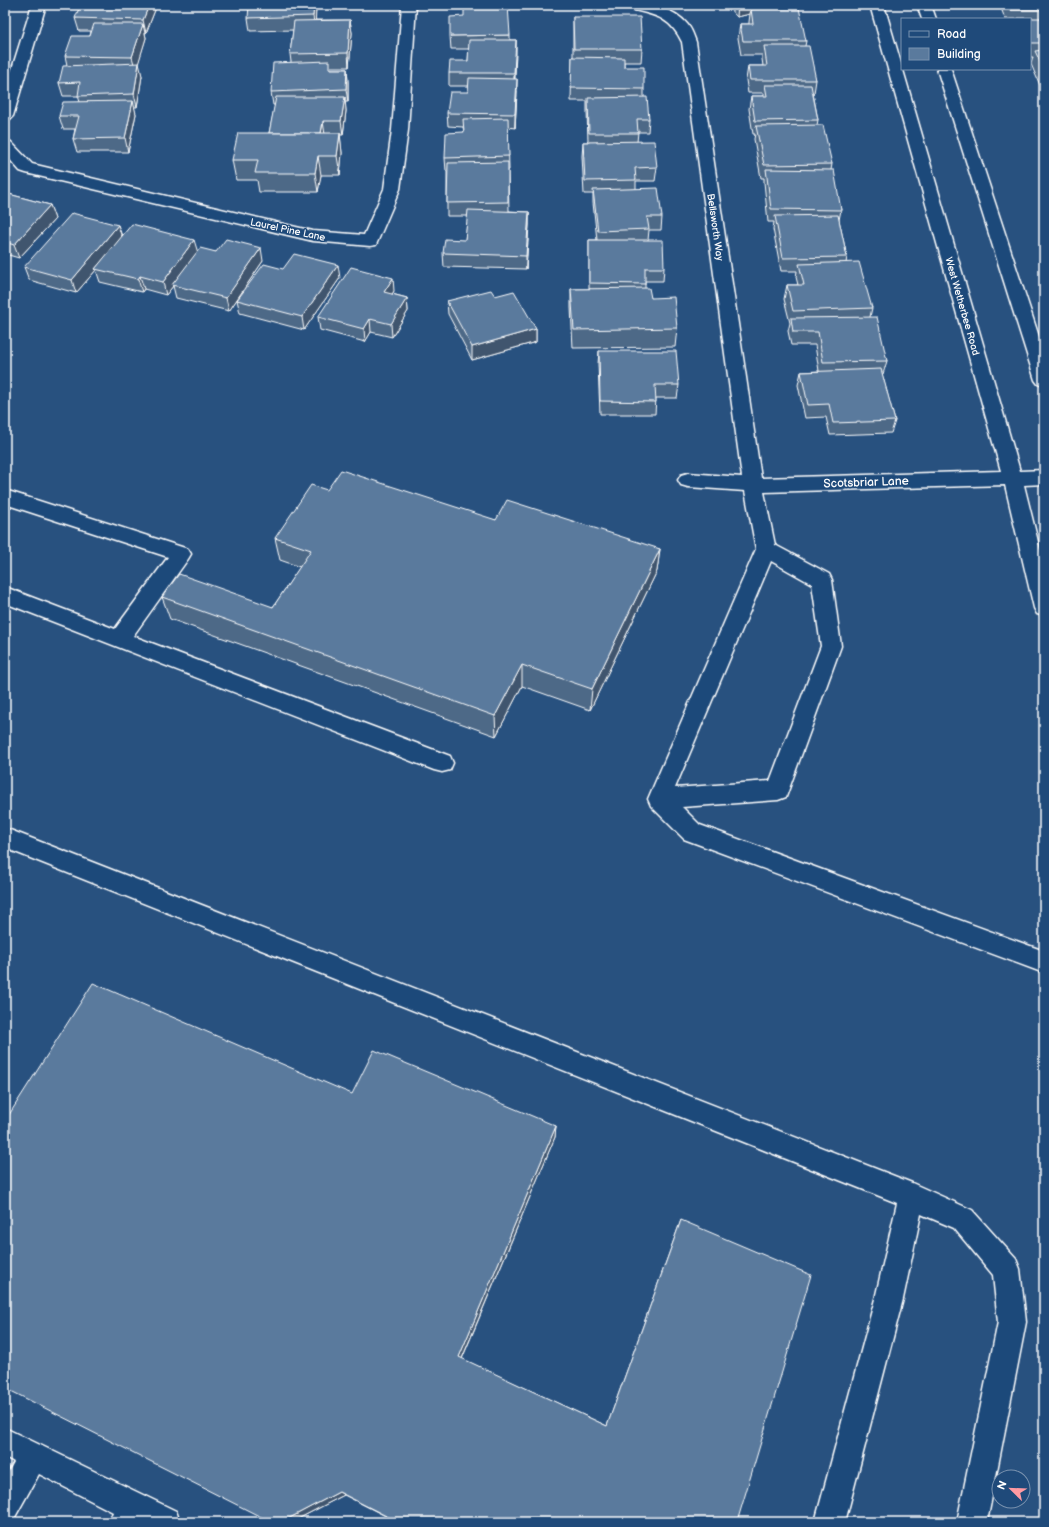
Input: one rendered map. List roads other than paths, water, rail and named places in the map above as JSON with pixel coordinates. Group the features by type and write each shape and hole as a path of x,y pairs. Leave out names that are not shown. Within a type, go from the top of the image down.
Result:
{"street":[{"path":"5,116 39,5"},
{"name":"Laurel Pine Lane","path":"5,145 26,168 314,236 370,241 392,189 400,130 409,5"},
{"name":"Bellsworth Way","path":"631,5 666,14 682,28 689,42 753,485 766,549"},
{"name":"West Wetherbee Road","path":"877,5 1012,478 1044,608"},
{"path":"924,5 929,18"},
{"path":"944,70 1044,380"},
{"name":"Scotsbriar Lane","path":"688,480 753,485 1044,477"},
{"path":"5,497 181,554 119,639"},
{"path":"766,549 822,580 831,646 778,790 659,799 766,549"},
{"path":"5,595 442,763"},
{"path":"659,799 692,832 1044,962"},
{"path":"5,838 912,1196 963,1219 1006,1269 1012,1322 972,1522"},
{"path":"830,1522 889,1299 912,1196"},
{"path":"5,1442 33,1456 128,1514 165,1522"},
{"path":"5,1507 33,1456"}]}
